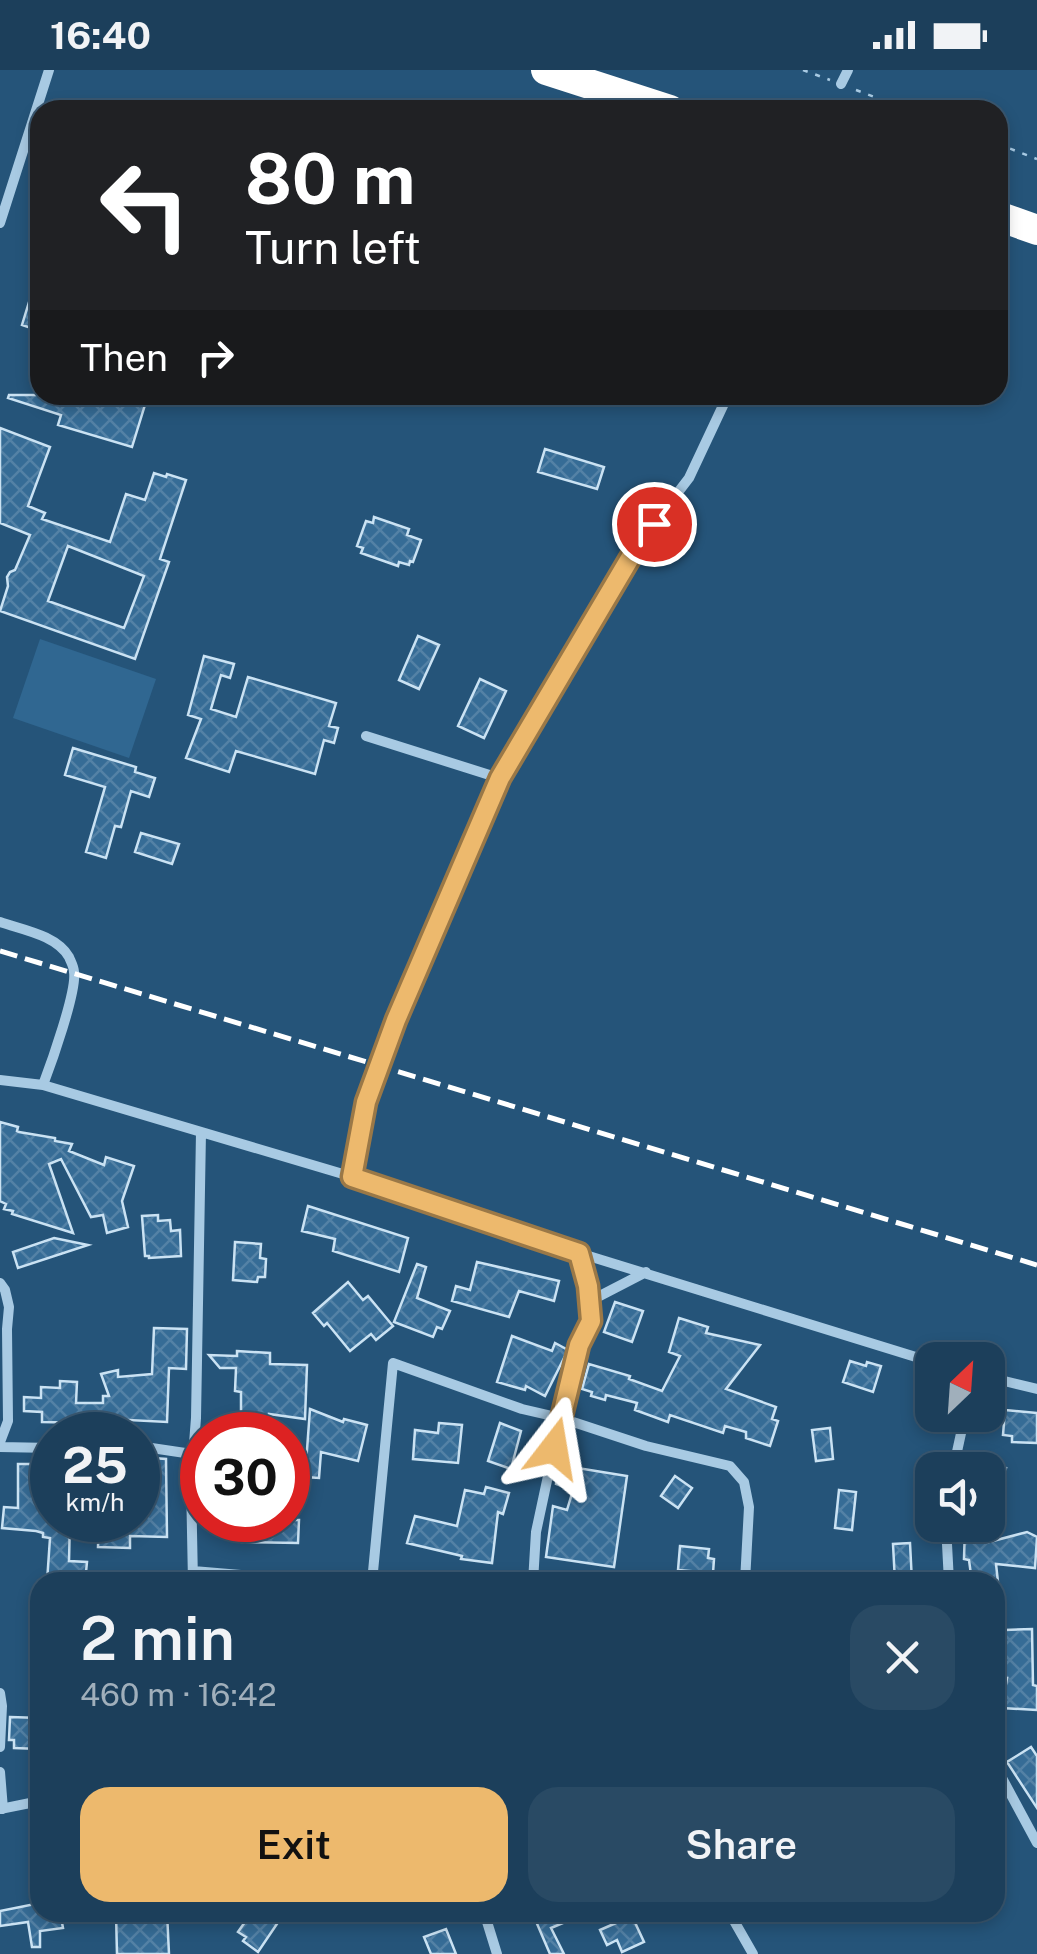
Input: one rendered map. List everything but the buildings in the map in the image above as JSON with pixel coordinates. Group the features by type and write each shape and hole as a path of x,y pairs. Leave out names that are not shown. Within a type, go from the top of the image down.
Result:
{"highway":[{"path":"546,70 617,100"},
{"path":"1008,220 1037,230"}],"street":[{"path":"39,100 48,70"},
{"path":"841,84 848,70"},
{"path":"0,223 30,127"},
{"path":"352,1177 366,1102 396,1020 500,778 636,548 690,478 723,405"},
{"path":"366,736 500,778"},
{"path":"0,922 52,942 68,955 75,973 43,1086"},
{"path":"0,1080 43,1086 352,1177 579,1253 915,1357"},
{"path":"196,1412 202,1132"},
{"path":"534,1572 536,1532 561,1418 579,1345 591,1321 588,1286 579,1253"},
{"path":"590,1301 646,1272"},
{"path":"0,1283 9,1307 8,1421 0,1445 30,1447"},
{"path":"373,1572 394,1362 522,1409 730,1466 744,1482 749,1507 746,1572"},
{"path":"1005,1382 1037,1389"},
{"path":"193,1542 193,1572"},
{"path":"947,1542 948,1572"},
{"path":"0,1693 0,1747"},
{"path":"0,1772 2,1809 30,1802"},
{"path":"1005,1782 1034,1828 1037,1843"},
{"path":"487,1922 497,1954"},
{"path":"735,1922 753,1954"}],"path":[{"path":"803,70 882,100"},
{"path":"1008,148 1037,158"}],"shaded area":[{"path":"40,639 156,679 129,758 13,718"}],"railway":[{"path":"0,951 1037,1265"}],"route":[{"path":"554,1448 579,1345 591,1321 588,1286 579,1253 352,1177 366,1102 396,1020 500,778 654,524"}]}
